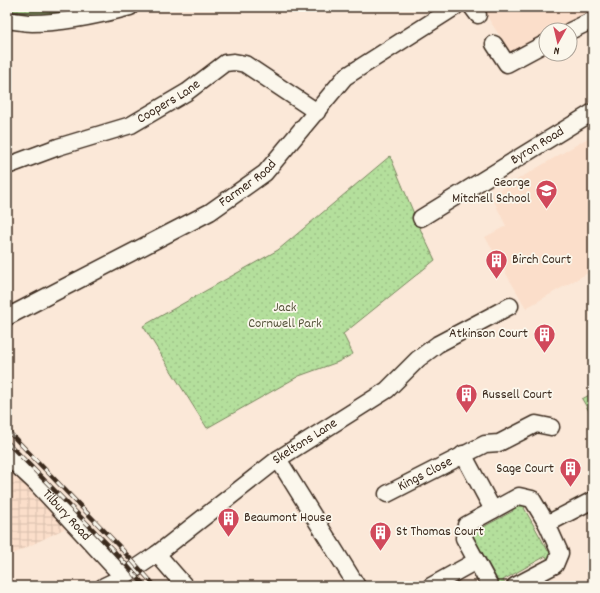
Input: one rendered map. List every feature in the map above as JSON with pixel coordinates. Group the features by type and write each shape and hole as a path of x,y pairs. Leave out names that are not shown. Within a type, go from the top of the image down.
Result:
{"street":[{"path":"7,20 30,23 54,22 130,7"},
{"name":"Farmer Road","path":"7,317 210,212 265,172 345,77 456,7"},
{"path":"578,27 593,20"},
{"path":"494,44 507,64 538,47"},
{"name":"Coopers Lane","path":"7,166 58,147 131,125 187,92 225,63 234,62 245,64 317,112"},
{"name":"Byron Road","path":"421,218 593,112"},
{"name":"Skeltons Lane","path":"104,586 123,577 157,554 278,459 387,390 418,359 438,344 510,306"},
{"name":"Kings Close","path":"387,494 485,444 499,443 536,424 551,427"},
{"name":"Kings Close","path":"463,454 493,510"},
{"name":"Tilbury Road","path":"7,456 48,496 123,577"},
{"path":"278,459 357,586"},
{"path":"490,586 464,538 466,525 519,496 532,499 547,524 560,553 556,565 533,582 515,586"},
{"path":"547,524 593,500"},
{"path":"157,554 184,586"},
{"path":"431,586 476,561"}],"shaded area":[{"path":"481,7 593,7 593,9 568,22 538,22 538,38 510,52"},
{"name":"George Mitchell School","path":"593,135 593,270 526,308 485,237 506,226 491,195"},
{"path":"7,463 72,525 7,557"}],"green space":[{"path":"7,7 103,7 67,14 34,14 7,10"},
{"name":"Jack Cornwell Park","path":"390,156 422,233 435,260 343,334 353,354 338,362 299,376 207,428 143,326 278,250"},
{"path":"593,393 593,418 582,399"},
{"path":"519,501 528,505 524,508 548,551 552,549 553,551 548,560 546,556 503,580 505,584 495,584 494,582 497,579 473,536 470,537 473,527 476,531 513,511 511,506"}],"railway":[{"path":"7,430 118,545 155,586"},
{"path":"7,442 113,550 145,586"}],"place":[{"name":"George Mitchell School","path":"546,210"},
{"name":"Birch Court","path":"496,280"},
{"name":"Atkinson Court","path":"544,354"},
{"name":"Russell Court","path":"467,414"},
{"name":"Sage Court","path":"570,488"},
{"name":"Beaumont House","path":"228,538"},
{"name":"St Thomas Court","path":"380,552"}]}
